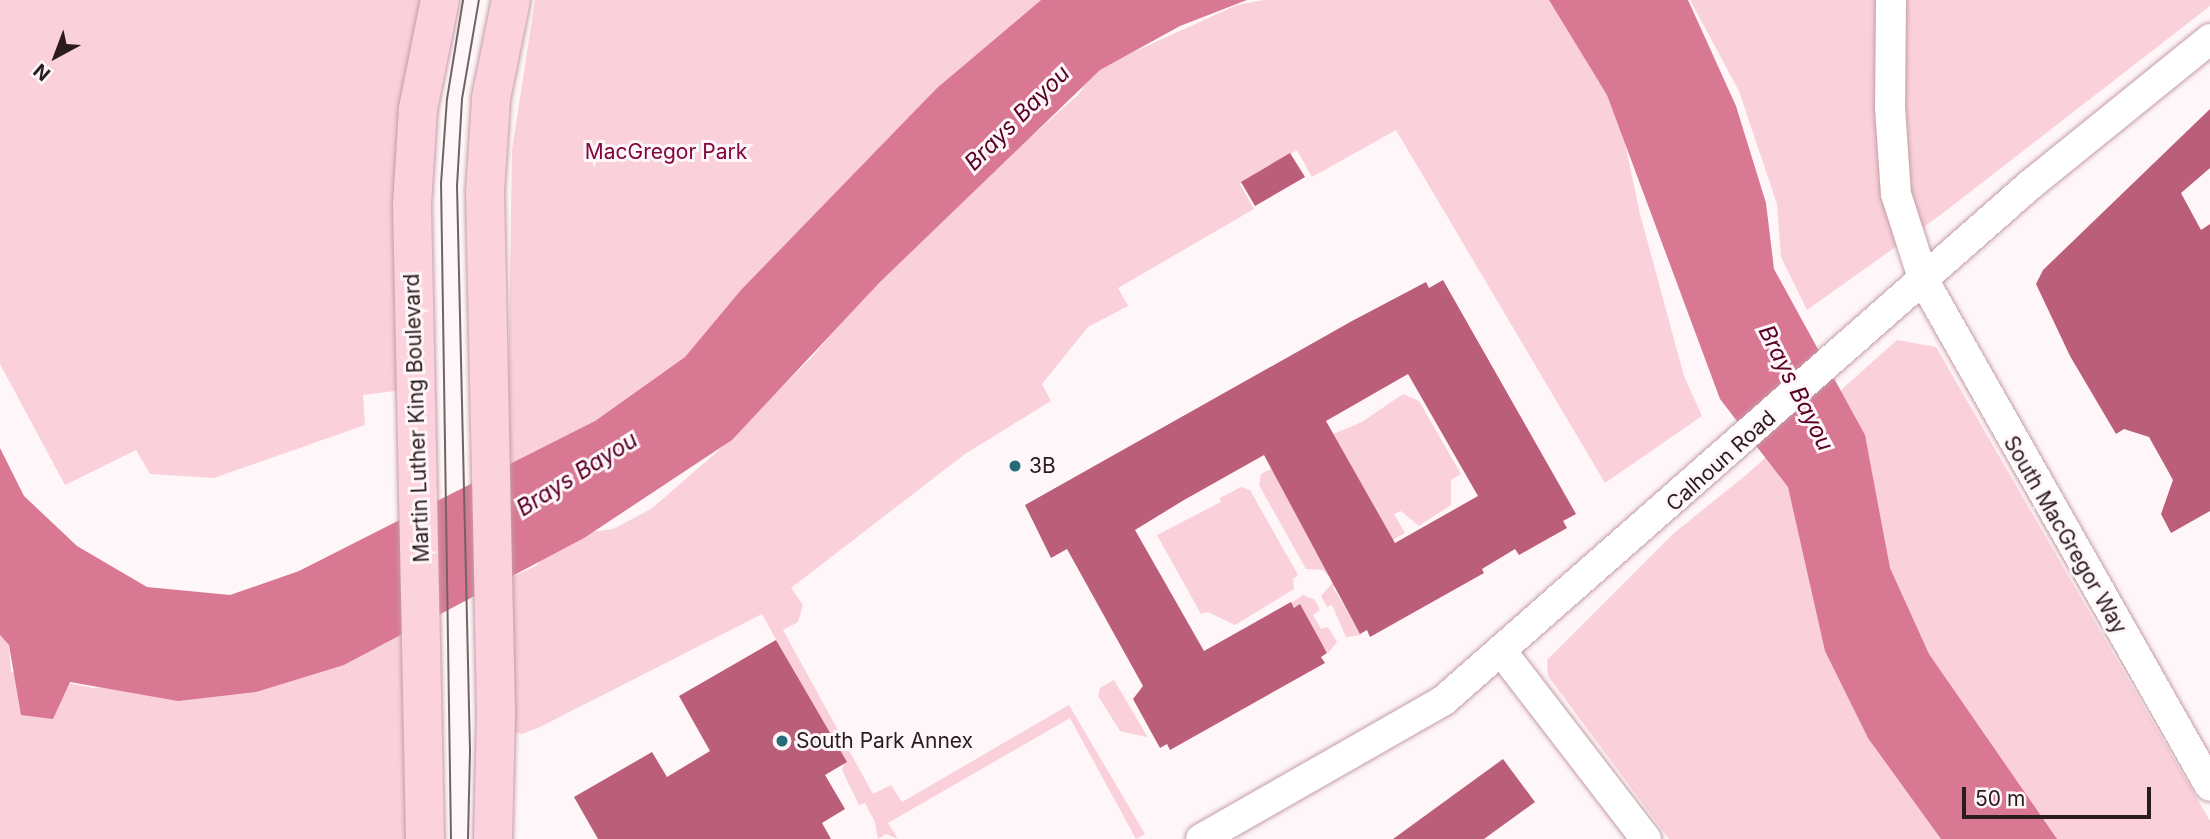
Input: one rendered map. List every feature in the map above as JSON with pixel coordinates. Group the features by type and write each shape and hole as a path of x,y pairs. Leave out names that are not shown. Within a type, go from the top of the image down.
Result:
{"main road":[{"name":"Martin Luther King Boulevard","path":"425,839 426,749 412,205 418,108 440,0"},
{"path":"493,839 496,712 486,348 485,192 491,98 510,0"}],"street":[{"name":"South MacGregor Way","path":"1891,9 1890,107 1896,194 1924,281 2210,786"},
{"name":"Calhoun Road","path":"1201,839 1443,701 1652,522 2030,185 2210,39"},
{"path":"1502,652 1646,839"}],"green space":[{"path":"0,0 424,0 402,390 363,395 365,425 214,478 150,474 136,450 65,485 0,364"},
{"name":"MacGregor Park","path":"535,0 1041,0 937,88 685,357 595,421 507,469 512,150"},
{"path":"1264,0 1552,0 1616,100 1640,214 1684,376 1702,416 1605,483 1396,130 1312,177 1297,150 1240,184 1254,209 1118,288 1128,306 1088,327 1042,384 1051,401 965,454 791,588 803,605 798,622 783,630 873,794 891,785 902,802 1069,705 1145,834 1136,839 1070,718 888,823 898,839 886,834 878,839 875,822 865,803 859,805 842,770 844,764 762,614 540,727 522,734 510,730 509,578 536,566 553,547 591,532 613,529 651,509 718,451 810,359 907,247 1078,95 1096,69 1237,5"},
{"path":"1690,0 2210,0 2210,6 1939,216 1807,310 1781,257 1777,204 1739,91"},
{"path":"1897,340 1936,347 2210,821 2210,839 1669,839 1548,676 1547,660 1674,533 1746,475"},
{"path":"1403,394 1419,401 1461,474 1451,480 1451,505 1419,526 1401,511 1394,514 1405,533 1377,549 1333,434 1362,422"},
{"path":"1286,461 1349,565 1328,576 1323,570 1306,569 1259,485 1261,474"},
{"path":"1241,487 1250,490 1298,575 1293,579 1294,589 1235,625 1208,612 1201,614 1157,535 1221,502 1220,498"},
{"path":"1336,579 1338,584 1333,587 1361,635 1346,637 1332,605 1327,607 1321,596"},
{"path":"1303,595 1315,600 1320,610 1313,615 1321,629 1328,627 1337,642 1328,653 1291,603"},
{"path":"407,632 407,839 0,839 0,635 9,645 11,672 94,688 344,665"},
{"path":"1114,680 1146,737 1120,731 1098,696 1100,688"}],"water":[{"name":"Brays Bayou","path":"1041,0 1247,0 1180,26 1100,70 879,283 732,440 584,538 344,665 256,692 178,701 70,682 53,719 21,715 9,645 0,635 0,448 24,496 77,546 147,587 230,595 299,571 595,421 685,357 741,290 937,88"},
{"name":"Brays Bayou","path":"1549,0 1688,0 1736,106 1766,203 1774,269 1865,435 1890,568 1929,654 2057,839 1941,839 1868,738 1825,651 1788,487 1720,399 1607,95"}],"building":[{"path":"2210,109 2210,168 2181,193 2201,230 2210,224 2210,511 2171,533 2161,514 2173,480 2149,437 2124,429 2116,434 2070,356 2036,284 2043,270"},
{"path":"1290,153 1305,177 1255,206 1241,182"},
{"path":"1443,280 1576,514 1563,521 1567,528 1519,555 1515,549 1482,569 1484,573 1370,637 1367,630 1360,634 1264,455 1184,500 1135,530 1204,651 1291,602 1294,608 1300,604 1327,653 1321,657 1325,663 1170,750 1167,744 1160,748 1133,699 1143,686 1067,549 1051,558 1025,505 1352,321 1426,282 1429,288","holes":["1408,374 1478,496 1395,543 1326,421"]},
{"name":"South Park Annex","path":"776,640 847,762 825,775 845,809 822,823 831,839 598,839 574,797 652,752 667,777 710,751 679,696"},
{"path":"1503,759 1535,802 1484,839 1393,839"}],"tram line":[{"path":"451,839 441,184 447,99 463,0"},
{"path":"468,839 470,750 457,186 462,99 479,0"}],"place":[{"name":"3B","path":"1015,466"},
{"name":"South Park Annex","path":"782,741"}]}
